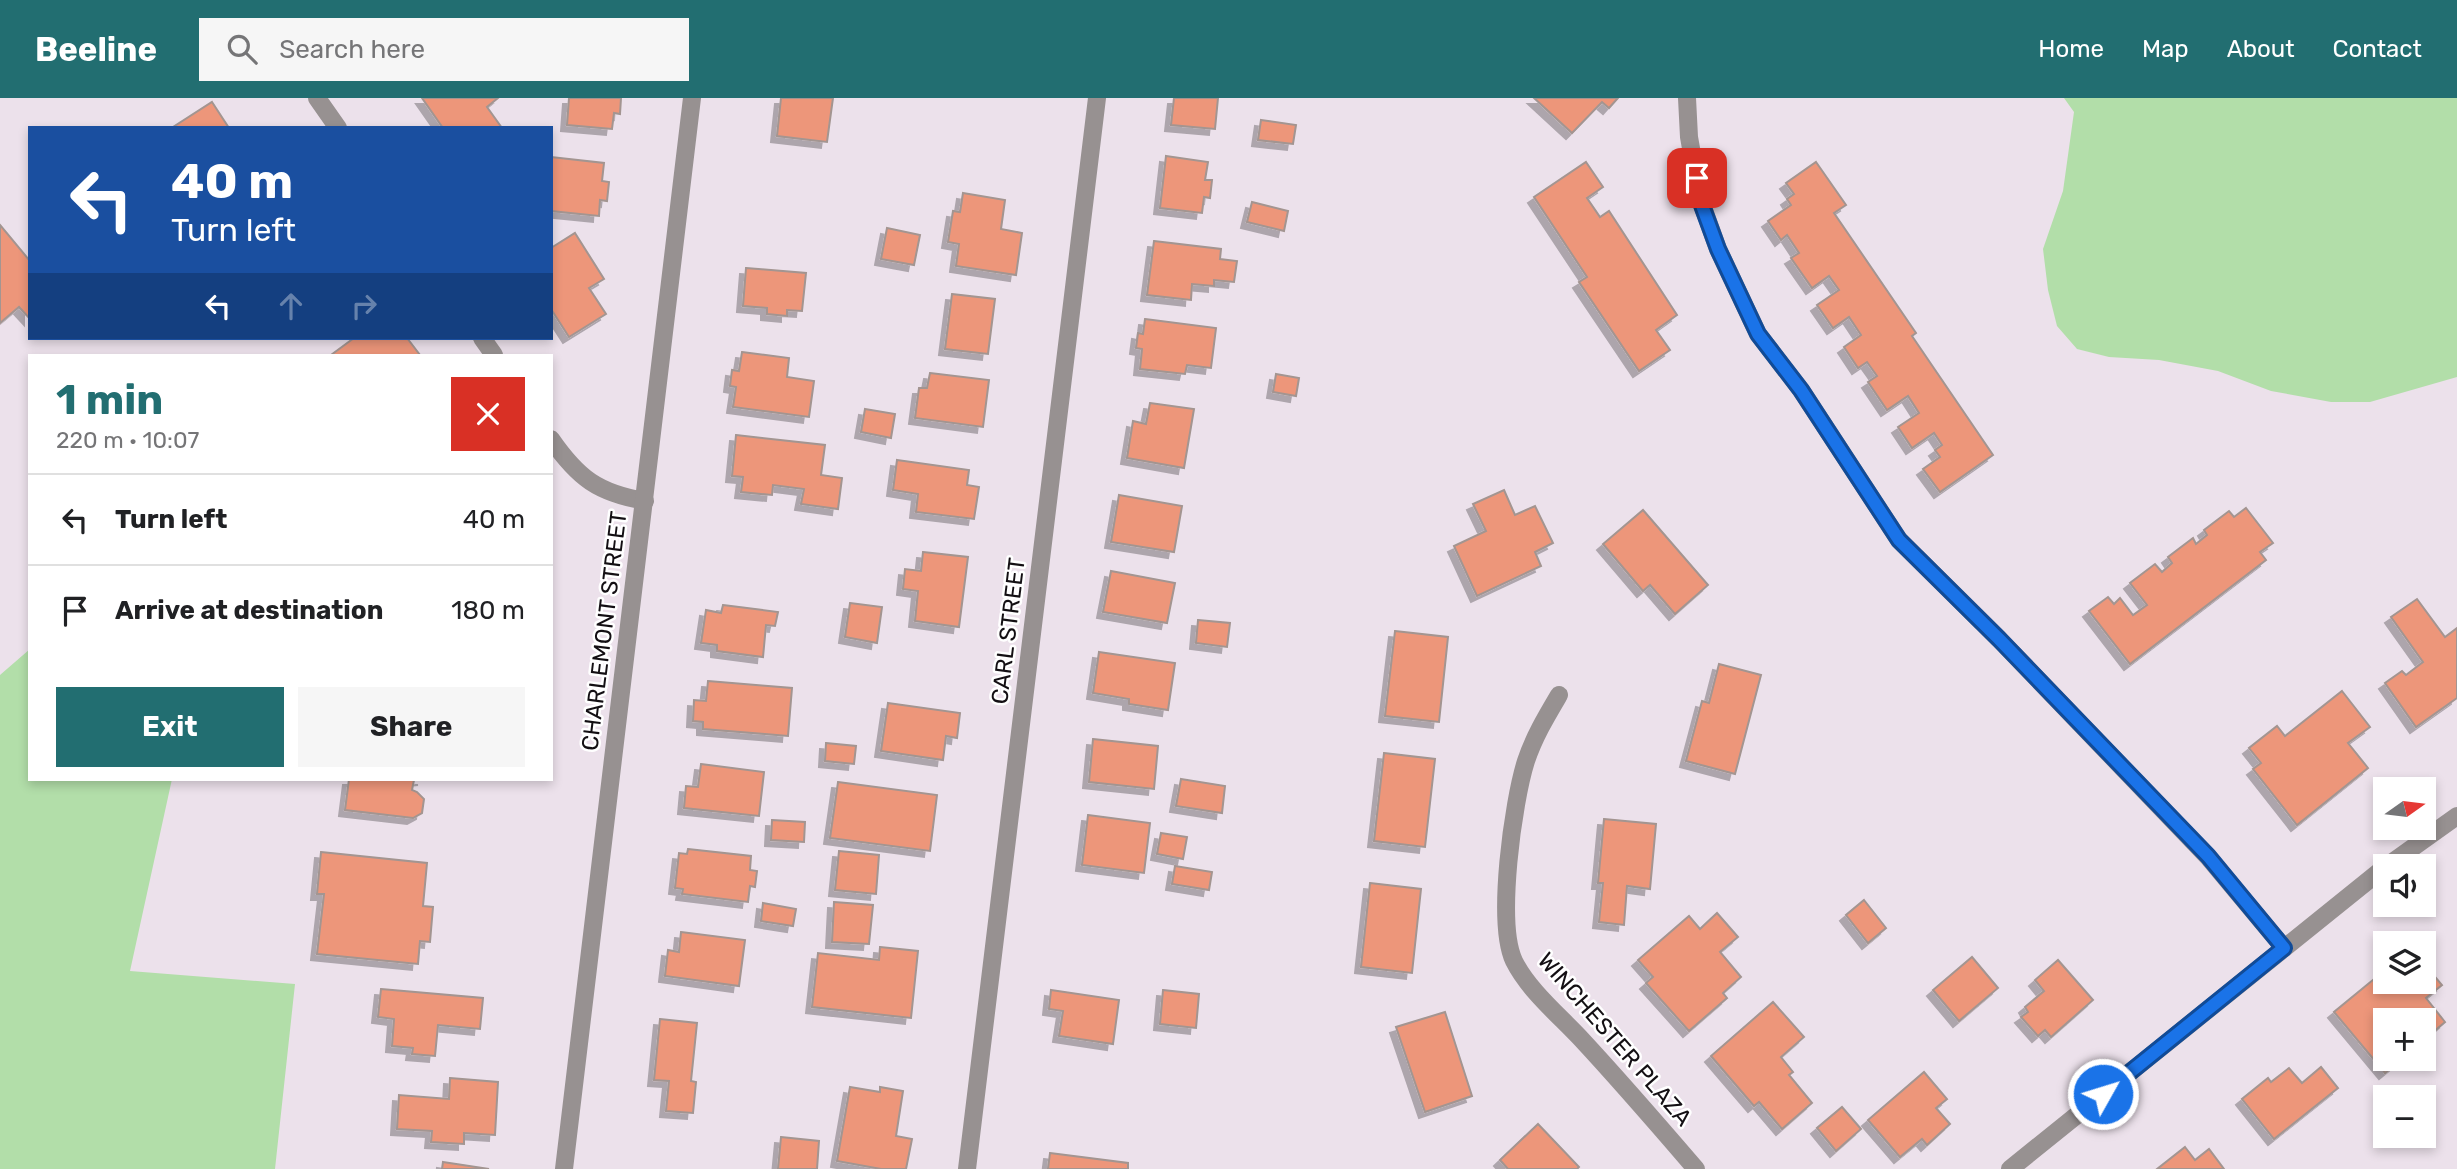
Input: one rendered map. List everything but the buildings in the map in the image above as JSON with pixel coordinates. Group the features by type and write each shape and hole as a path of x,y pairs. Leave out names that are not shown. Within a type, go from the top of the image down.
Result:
{"street":[{"path":"317,98 337,126"},
{"name":"CHARLEMONT STREET","path":"564,1169 692,98"},
{"name":"CARL STREET","path":"967,1169 1097,98"},
{"path":"1687,98 1689,137 1700,200 1718,249 1758,334 1801,390 1899,540 1999,639 2208,856 2284,948"},
{"path":"553,441 577,471 598,488 621,497 645,501"},
{"name":"WINCHESTER PLAZA","path":"1559,695 1538,731 1519,782 1512,831 1506,915 1509,947 1523,976 1630,1092 1696,1169"},
{"path":"2404,854 2457,816"},
{"path":"2010,1169 2373,877"}],"green space":[{"path":"2064,98 2457,98 2457,377 2370,402 2331,402 2271,391 2218,371 2159,360 2109,357 2077,349 2057,326 2048,290 2043,249 2063,191 2074,112"},
{"path":"28,651 28,781 172,781 130,971 295,984 275,1169 0,1169 0,675"}],"route":[{"path":"1697,178 1700,200 1718,249 1758,334 1801,390 1899,540 1999,639 2208,856 2284,948 2103,1094"}]}
